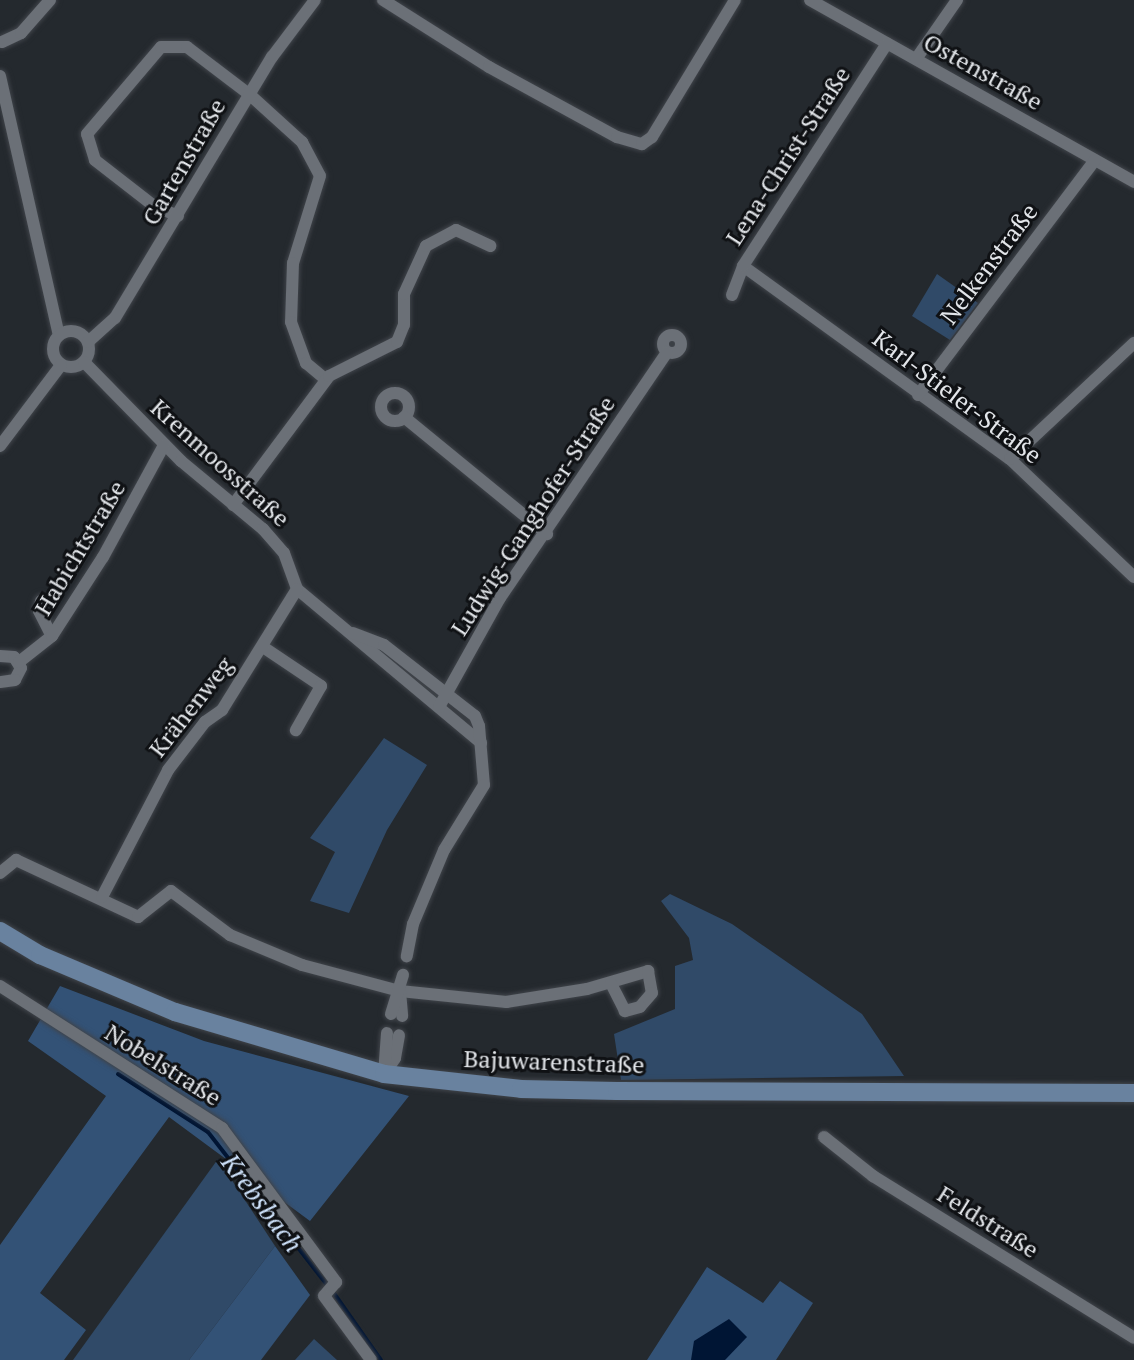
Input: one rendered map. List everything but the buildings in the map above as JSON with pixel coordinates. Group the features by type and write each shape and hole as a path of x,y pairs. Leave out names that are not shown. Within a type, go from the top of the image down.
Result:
{"main road":[{"name":"Bajuwarenstraße","path":"0,931 40,955 175,1012 384,1074 576,1090 1134,1093"}],"street":[{"path":"1,44 21,33 50,0"},
{"name":"Gartenstraße","path":"88,342 115,318 249,94 315,0"},
{"path":"383,0 489,67 617,137 642,144 652,137 735,0"},
{"name":"Ostenstraße","path":"810,0 1134,182"},
{"path":"916,59 957,0"},
{"name":"Lena-Christ-Straße","path":"732,295 743,266 887,43"},
{"path":"178,216 154,206 95,160 87,134 161,47 187,47 249,94 302,142 320,176 293,263 291,322 306,363 326,380"},
{"path":"0,76 59,335 52,351 61,365"},
{"name":"Nelkenstraße","path":"918,395 1095,160"},
{"path":"233,505 326,380 397,342 404,325 404,294 426,246 456,230 490,246"},
{"name":"Karl-Stieler-Straße","path":"743,266 1010,459 1134,577"},
{"path":"0,446 61,365 84,362 88,342 75,331 59,335"},
{"path":"1010,459 1134,343"},
{"name":"Ludwig-Ganghofer-Straße","path":"439,707 500,598 547,534 667,352"},
{"name":"Krenmoosstraße","path":"84,362 164,445 284,553 297,589"},
{"path":"404,417 547,534"},
{"name":"Habichtstraße","path":"0,682 18,677 19,662 52,636 103,557 164,445"},
{"path":"297,589 353,633 369,653 481,743"},
{"name":"Krähenweg","path":"102,897 168,770 205,722 222,710 297,589"},
{"path":"41,601 39,611 52,636"},
{"path":"353,633 375,638 475,716 481,743 484,785 444,850 413,924 407,956"},
{"path":"263,647 321,686 296,730"},
{"path":"0,656 19,662"},
{"path":"0,873 16,860 102,897 138,917 171,891 243,941 302,965 400,991 506,1002 611,983"},
{"path":"397,1015 403,975"},
{"name":"Nobelstraße","path":"0,986 222,1128 336,1282 324,1296 371,1360"},
{"path":"384,1074 395,1058 393,1034"},
{"name":"Feldstraße","path":"824,1137 873,1176 1134,1338"}],"shaded area":[{"path":"937,274 978,303 950,340 912,316"},
{"path":"384,738 427,765 387,830 349,913 310,901 335,852 310,838"},
{"path":"670,894 732,924 862,1014 904,1076 621,1080 614,1034 675,1009 675,966 693,960 689,938 661,901"},
{"path":"60,986 204,1041 409,1096 310,1221 169,1117 40,1293 86,1330 64,1360 0,1360 0,1245 106,1096 28,1041"},
{"path":"218,1159 275,1246 189,1360 73,1360"},
{"path":"275,1246 310,1295 261,1360 189,1360"},
{"path":"707,1267 763,1303 780,1281 813,1303 776,1360 647,1360"},
{"path":"729,1319 747,1337 725,1360 691,1360 694,1341"},
{"path":"314,1339 337,1360 295,1360"}],"waterway":[{"name":"Krebsbach","path":"118,1074 208,1132 327,1285"},
{"name":"Krebsbach","path":"333,1292 381,1360"}]}
